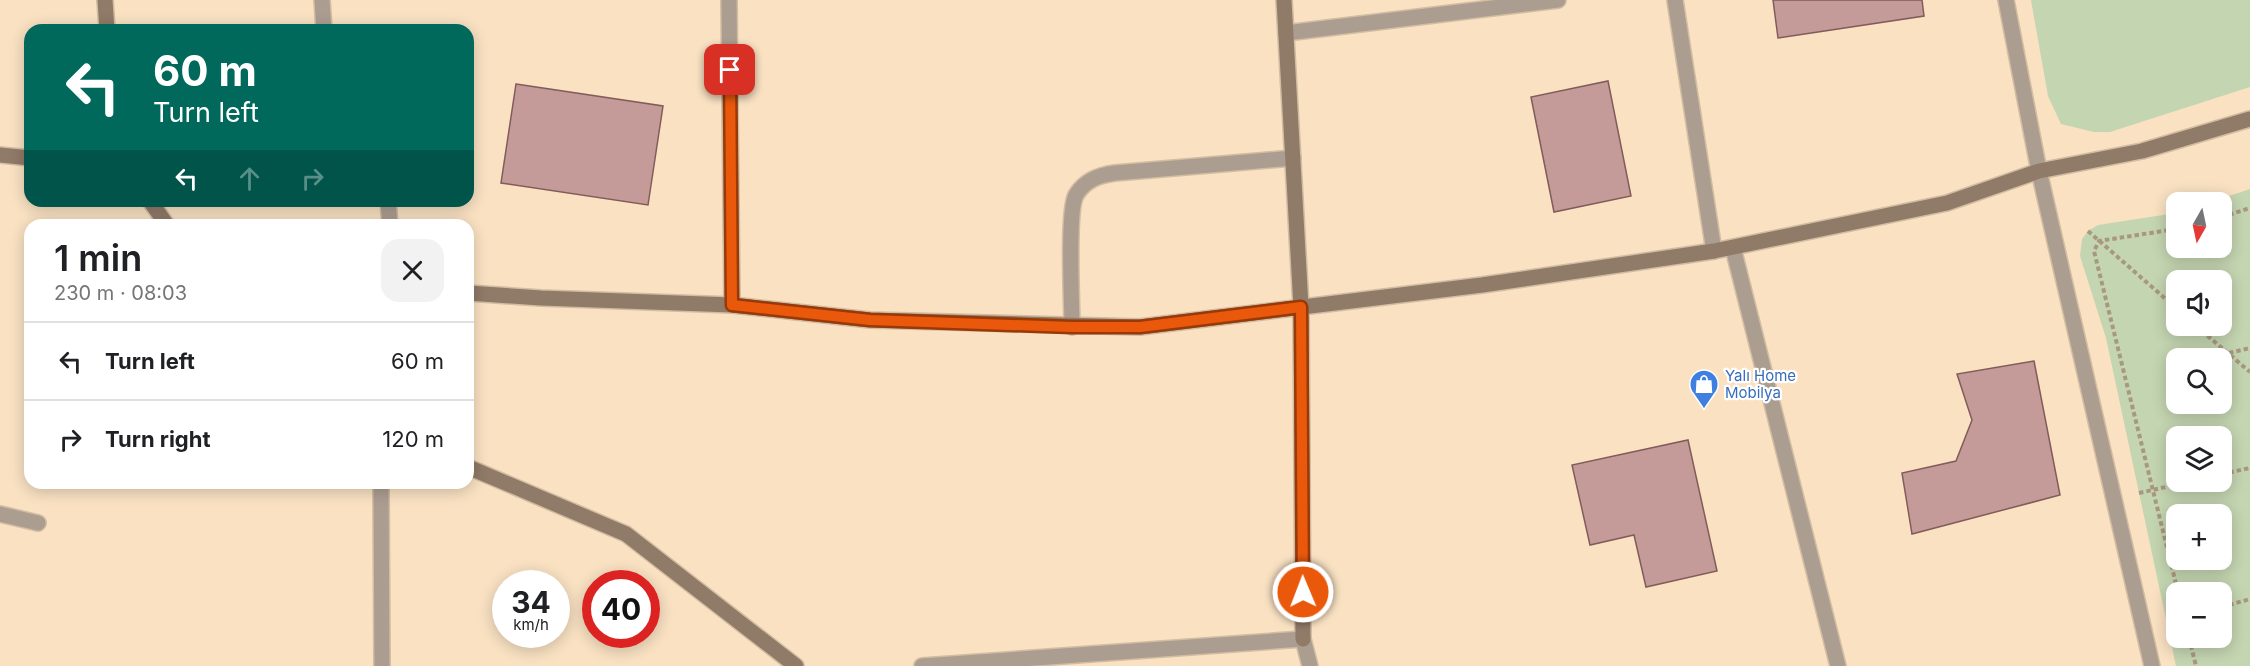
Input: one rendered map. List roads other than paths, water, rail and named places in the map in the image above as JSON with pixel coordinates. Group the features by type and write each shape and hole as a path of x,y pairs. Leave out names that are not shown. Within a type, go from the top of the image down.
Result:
{"street":[{"path":"105,0 107,24"},
{"path":"322,0 324,24"},
{"path":"729,0 732,305"},
{"path":"1284,0 1301,307 1303,639 1310,666"},
{"path":"1286,33 1558,0"},
{"path":"1675,0 1714,251"},
{"path":"2006,0 2039,171 2152,666"},
{"path":"474,292 541,298 732,305 870,320 1140,327 1482,285 1733,248 1947,203 2039,171 2142,151 2250,119"},
{"path":"0,155 24,158"},
{"path":"1072,327 1071,205 1084,185 1093,178 1115,172 1293,158"},
{"path":"1733,248 1838,666"},
{"path":"474,470 626,534 795,666"},
{"path":"381,489 382,666"},
{"path":"0,514 38,523"},
{"path":"922,666 1303,639"}],"place":[{"name":"Yalı Home Mobilya","path":"1704,410"}]}
